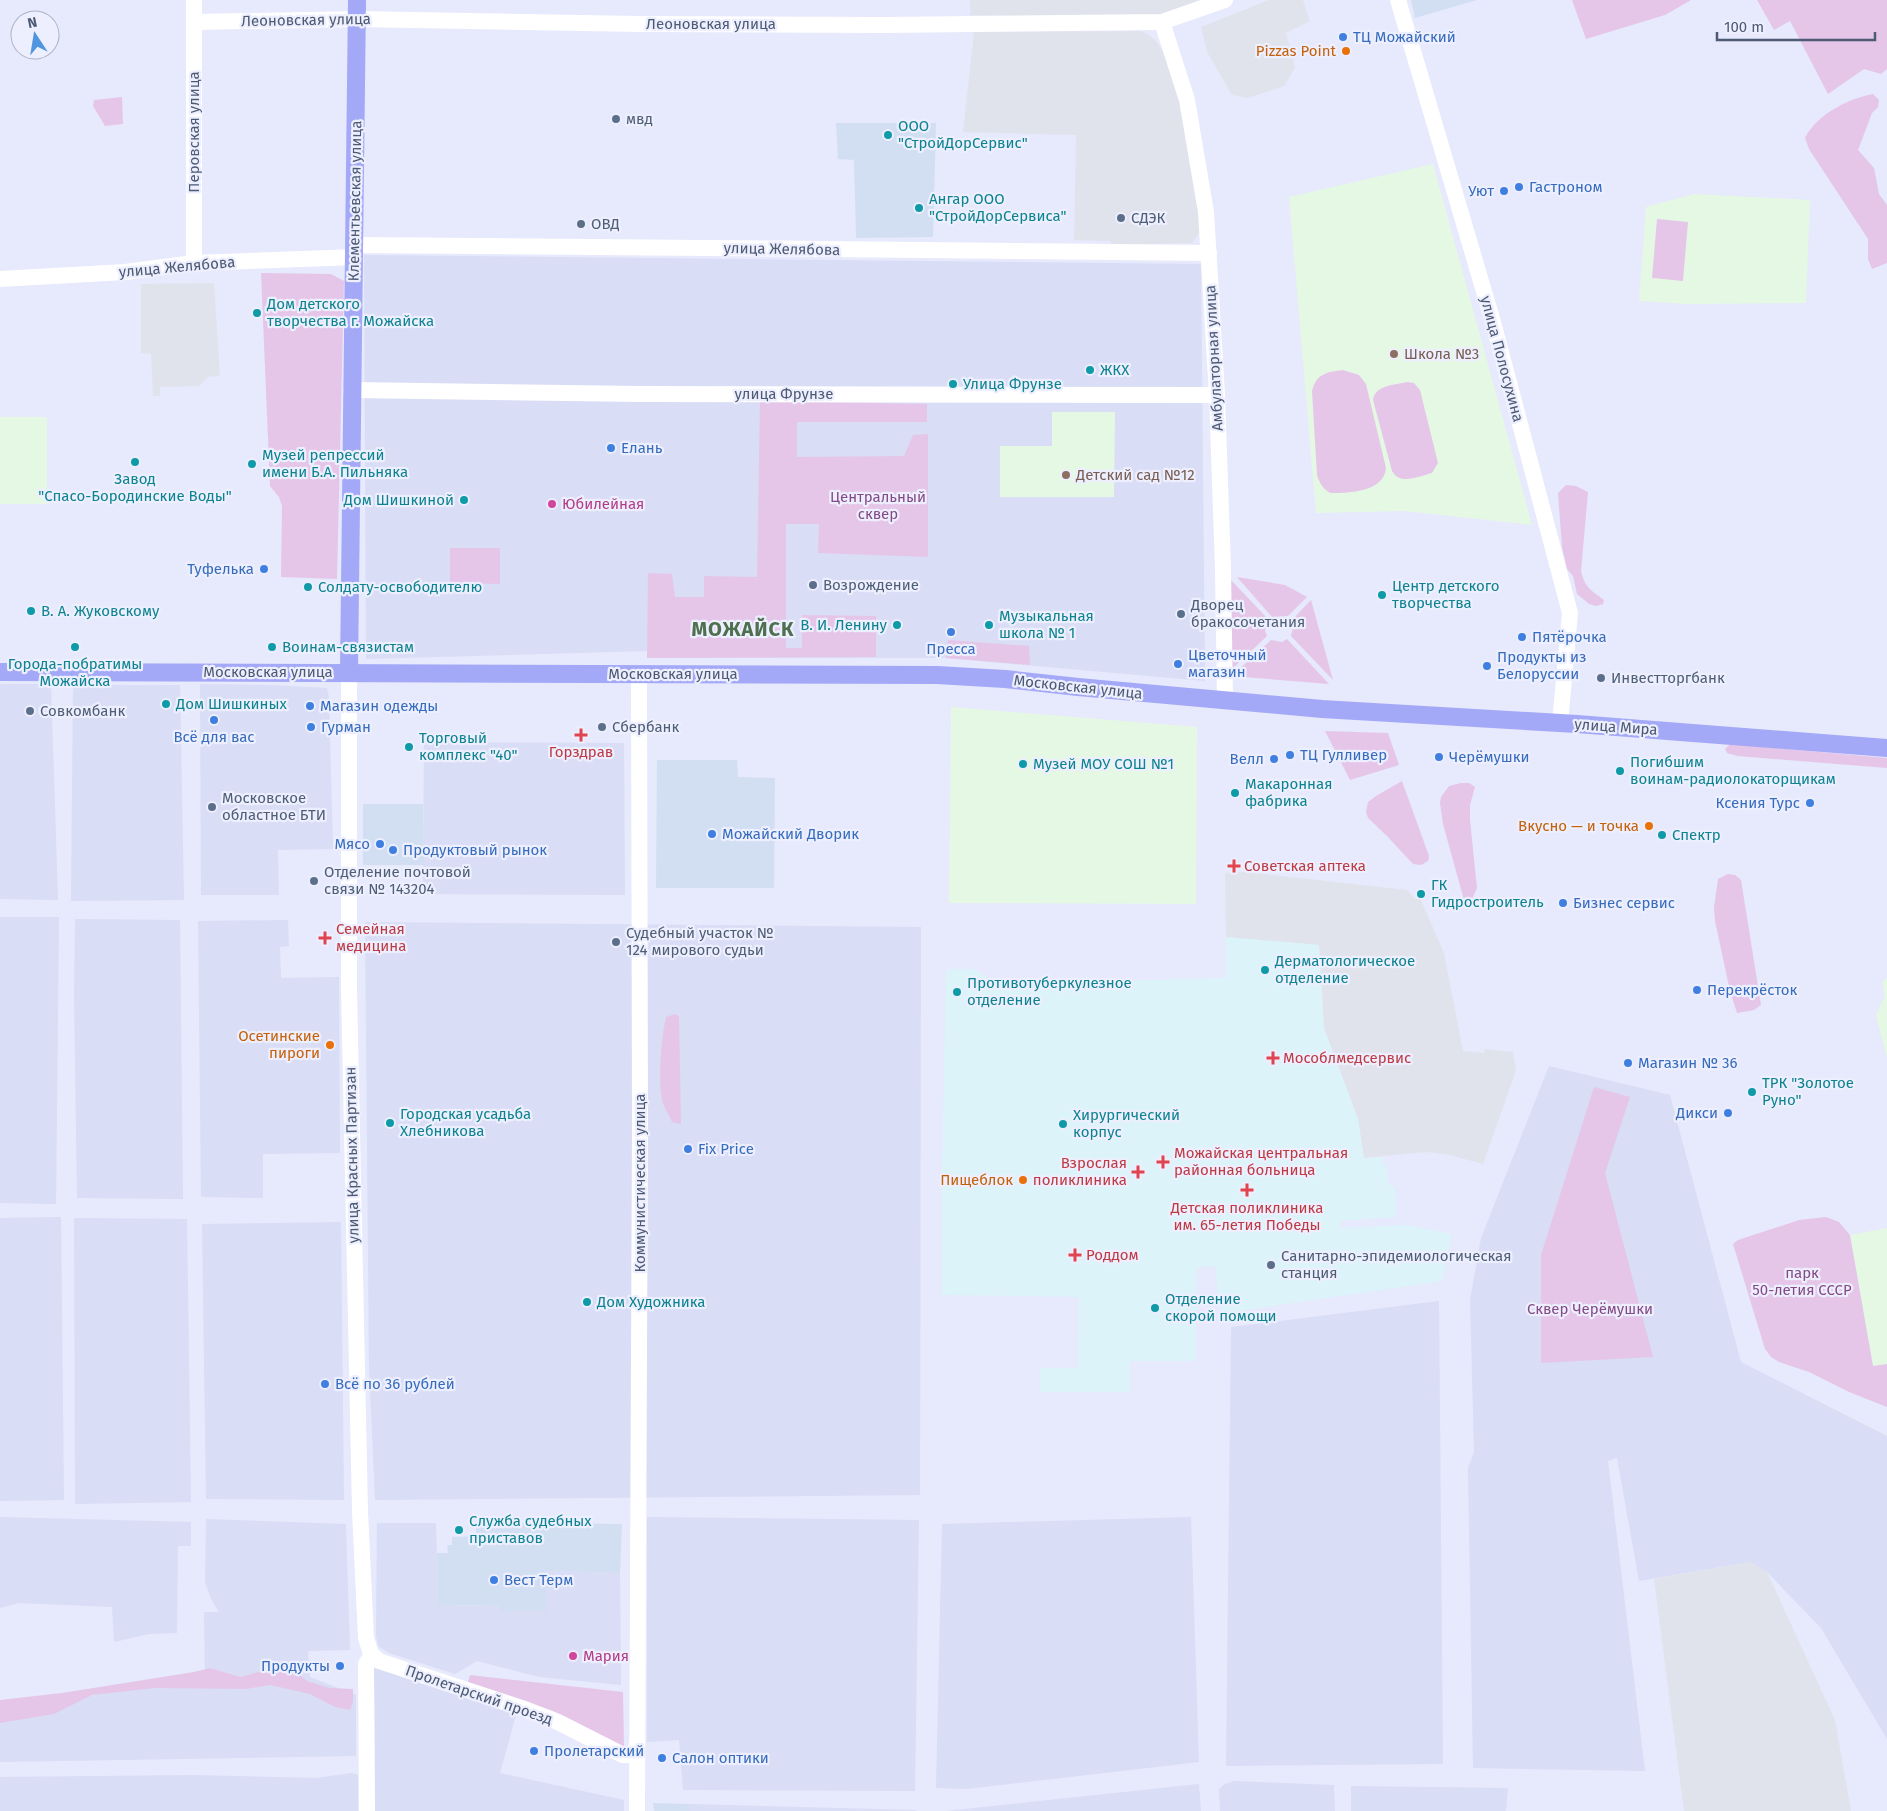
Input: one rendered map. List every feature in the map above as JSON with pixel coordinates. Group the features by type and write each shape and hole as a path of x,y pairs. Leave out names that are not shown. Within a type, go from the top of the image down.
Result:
{"main road":[{"name":"Клементьевская улица","path":"349,672 357,0"},
{"name":"Московская улица","path":"0,672 937,675 1005,679 1225,701 1345,710"},
{"name":"улица Мира","path":"1345,710 1560,723 1887,748"}],"street":[{"name":"Перовская улица","path":"194,0 194,263"},
{"name":"Леоновская улица","path":"194,22 357,19 641,24 875,25 1162,22 1225,0"},
{"name":"улица Полосухина","path":"1398,0 1493,322 1570,613 1560,723"},
{"name":"Амбулаторная улица","path":"1162,22 1187,100 1206,212 1217,396 1225,701"},
{"name":"улица Желябова","path":"0,279 125,272 194,263 355,251 530,245 1209,253"},
{"name":"улица Фрунзе","path":"351,390 659,394 1217,396"},
{"name":"улица Красных Партизан","path":"349,672 349,997 360,1501 366,1638 370,1652 370,1661"},
{"name":"Коммунистическая улица","path":"636,1811 638,1744 640,1126 639,675"},
{"path":"367,1811 370,1661"},
{"name":"Пролетарский проезд","path":"370,1661 379,1661 522,1708 558,1722 602,1746"},
{"path":"602,1746 618,1754 629,1756 635,1752 638,1744"},
{"path":"602,1746 619,1762 636,1790"}],"shaded area":[{"path":"970,0 1201,0 1160,15 1017,16 970,15"},
{"path":"1269,0 1303,0 1310,21 1286,33 1295,68 1284,86 1248,98 1232,95 1207,52 1201,27"},
{"path":"1411,0 1477,0 1415,18"},
{"path":"1141,31 1156,41 1163,51 1184,110 1198,201 1200,232 1192,243 1111,245 1111,241 1074,240 1076,135 963,132 974,32"},
{"path":"836,123 936,123 933,237 856,238 854,160 838,159"},
{"name":"Школа №3","path":"1433,164 1532,525 1405,511 1316,513 1289,197"},
{"path":"1694,194 1810,200 1806,303 1687,304 1639,301 1646,207"},
{"path":"364,255 1201,264 1205,681 946,658 647,658 647,651 366,659"},
{"path":"214,283 220,376 208,377 199,386 160,387 160,396 153,396 151,354 141,353 141,284"},
{"path":"1052,412 1115,412 1114,497 1000,497 1000,446 1052,446"},
{"path":"0,417 47,417 47,504 0,504"},
{"path":"0,684 51,684 58,900 0,899"},
{"path":"200,684 327,688 329,698 333,849 278,850 279,895 201,895"},
{"path":"73,685 180,685 184,900 71,901"},
{"path":"951,707 1197,727 1196,904 949,903"},
{"path":"424,742 624,743 625,895 423,894"},
{"path":"657,760 737,760 738,777 775,778 774,888 656,888"},
{"name":"Продуктовый рынок","path":"363,804 423,804 424,865 363,865"},
{"path":"1245,872 1407,890 1415,899 1420,898 1444,953 1463,1051 1484,1053 1485,1049 1513,1052 1516,1070 1483,1164 1446,1154 1426,1152 1364,1158 1358,1119 1324,1028 1319,945 1226,937 1225,873"},
{"path":"0,917 59,917 56,1204 0,1203"},
{"path":"75,919 180,920 183,1199 77,1198 74,994"},
{"path":"288,920 289,946 280,947 281,978 339,977 340,1153 263,1154 263,1198 201,1197 198,921"},
{"path":"365,922 921,927 920,1495 375,1500 369,1366"},
{"name":"Можайская центральная районная больница","path":"1226,937 1319,945 1324,1028 1358,1119 1364,1158 1383,1157 1383,1166 1387,1166 1388,1184 1395,1187 1396,1217 1340,1221 1340,1228 1408,1225 1452,1234 1442,1281 1220,1314 1215,1266 1197,1267 1196,1361 1130,1361 1130,1392 1040,1392 1040,1368 1078,1368 1079,1297 942,1295 942,1165 946,969 973,969 999,984 1226,978"},
{"path":"1887,978 1887,1058 1876,1015 1885,996 1882,982"},
{"path":"1549,1066 1670,1095 1741,1362 1887,1436 1887,1739 1821,1628 1767,1572 1750,1562 1639,1581 1617,1458 1608,1461 1645,1771 1473,1768 1468,1468 1474,1452 1470,1300 1481,1238"},
{"path":"61,1217 64,1500 0,1501 0,1218"},
{"path":"74,1218 187,1219 191,1502 75,1504"},
{"path":"341,1222 344,1500 206,1499 202,1224"},
{"path":"1887,1228 1887,1364 1873,1367 1850,1235"},
{"path":"1439,1301 1443,1764 1226,1766 1231,1327"},
{"path":"0,1517 191,1522 191,1546 178,1546 177,1633 149,1634 114,1642 112,1607 19,1603 0,1608"},
{"path":"647,1517 919,1520 915,1791 683,1790 679,1740 647,1742"},
{"path":"1191,1517 1199,1762 967,1789 936,1788 942,1524"},
{"path":"206,1519 346,1524 350,1650 308,1651 310,1677 356,1695 356,1756 0,1762 0,1715 117,1690 205,1684 204,1612 219,1612 211,1599 205,1582"},
{"path":"476,1522 622,1524 620,1573 546,1571 546,1611 500,1611 499,1605 438,1606 437,1553 448,1553 447,1545 452,1545 452,1537 476,1536"},
{"path":"377,1523 436,1523 438,1606 500,1605 500,1611 546,1611 546,1571 620,1573 621,1685 539,1677 477,1661 455,1674 389,1653 378,1646 376,1636"},
{"path":"1750,1562 1767,1572 1835,1720 1851,1811 1684,1811 1654,1579"},
{"path":"374,1667 516,1715 500,1773 624,1800 624,1811 375,1811"},
{"path":"352,1773 358,1775 358,1811 0,1811 0,1777 194,1775 316,1778"},
{"path":"1234,1781 1334,1785 1335,1811 1220,1811 1219,1789 1225,1784"},
{"path":"1199,1784 1201,1811 946,1811"},
{"path":"1351,1786 1508,1788 1506,1811 1351,1811"},
{"path":"653,1803 689,1804 689,1811 654,1811"},
{"path":"689,1804 916,1810 916,1811 689,1811"}],"green space":[{"path":"1572,0 1691,0 1665,15 1586,39"},
{"path":"1757,0 1887,0 1887,69 1881,74 1864,69 1828,94 1790,21 1774,30"},
{"path":"1873,94 1879,100 1878,107 1872,113 1858,150 1874,168 1879,194 1887,205 1887,263 1872,269 1868,259 1868,239 1809,149 1805,138 1817,122 1834,109 1863,96"},
{"path":"122,97 123,124 105,126 93,106 94,100"},
{"path":"1657,219 1688,222 1683,281 1652,278"},
{"path":"261,273 331,274 344,281 337,579 281,577 282,506 279,497 270,486"},
{"path":"1343,370 1359,375 1366,384 1386,468 1384,476 1379,482 1365,490 1331,493 1322,486 1317,475 1312,391 1319,377"},
{"path":"1407,382 1414,383 1420,390 1438,463 1432,473 1410,479 1395,476 1392,471 1373,400 1377,391 1391,385"},
{"name":"Центральный сквер","path":"760,401 927,404 927,422 797,422 797,457 904,456 913,435 928,434 928,557 818,553 819,524 786,524 786,648 802,648 802,615 876,616 876,657 647,658 648,573 672,574 675,597 704,597 704,576 757,577"},
{"path":"1566,485 1576,486 1588,492 1581,571 1587,585 1604,600 1603,604 1596,606 1589,604 1577,594 1573,576 1567,569 1562,547 1558,493"},
{"path":"450,548 500,548 500,584 450,583"},
{"path":"1237,577 1285,585 1307,597 1288,616 1272,617"},
{"path":"1229,578 1268,619 1265,631 1267,636 1232,669"},
{"path":"1311,600 1333,680 1291,636 1292,620"},
{"path":"1287,639 1329,684 1232,676 1271,640 1282,642"},
{"path":"948,640 1029,646 1030,665 946,658"},
{"path":"1325,731 1388,733 1399,765 1350,780"},
{"path":"1730,744 1887,758 1887,768 1737,756 1727,753 1725,749"},
{"path":"1402,781 1429,856 1428,861 1421,865 1413,864 1368,818 1366,812 1368,802"},
{"path":"1469,783 1475,787 1470,805 1470,820 1477,888 1472,899 1464,900 1443,824 1440,803 1441,797 1449,786"},
{"path":"1728,874 1735,875 1741,880 1761,1005 1754,1010 1737,1013 1730,991 1715,921 1714,907 1718,879"},
{"path":"675,1014 679,1016 681,1124 672,1122 665,1108 660,1081 661,1047 666,1017"},
{"name":"Сквер Черёмушки","path":"1594,1087 1630,1097 1605,1173 1653,1357 1541,1363 1541,1255"},
{"name":"парк 50-летия СССР","path":"1826,1217 1839,1222 1850,1235 1873,1366 1887,1364 1887,1407 1849,1392 1809,1372 1779,1362 1771,1357 1765,1349 1733,1244 1738,1240 1799,1220"},
{"path":"210,1668 240,1677 280,1669 294,1671 307,1681 330,1688 353,1689 353,1702 350,1710 335,1707 310,1694 270,1685 246,1689 155,1688 92,1695 54,1714 0,1723 0,1700 62,1693"},
{"path":"470,1675 623,1692 624,1747 553,1711 468,1682"}],"place":[{"name":"ТЦ Можайский","path":"1343,37"},
{"name":"Pizzas Point","path":"1346,51"},
{"name":"мвд","path":"616,119"},
{"name":"ООО \"СтройДорСервис\"","path":"888,135"},
{"name":"Гастроном","path":"1519,187"},
{"name":"Уют","path":"1504,191"},
{"name":"Ангар ООО \"СтройДорСервиса\"","path":"919,208"},
{"name":"СДЭК","path":"1121,218"},
{"name":"ОВД","path":"581,224"},
{"name":"Дом детского творчества г. Можайска","path":"257,313"},
{"name":"Школа №3","path":"1394,354"},
{"name":"ЖКХ","path":"1090,370"},
{"name":"Улица Фрунзе","path":"953,384"},
{"name":"Елань","path":"611,448"},
{"name":"Завод \"Спасо-Бородинские Воды\"","path":"135,462"},
{"name":"Музей репрессий имени Б.А. Пильняка","path":"252,464"},
{"name":"Детский сад №12","path":"1066,475"},
{"name":"Дом Шишкиной","path":"464,500"},
{"name":"Юбилейная","path":"552,504"},
{"name":"Туфелька","path":"264,569"},
{"name":"Возрождение","path":"813,585"},
{"name":"Солдату-освободителю","path":"308,587"},
{"name":"Центр детского творчества","path":"1382,595"},
{"name":"В. А. Жуковскому","path":"31,611"},
{"name":"Дворец бракосочетания","path":"1181,614"},
{"name":"В. И. Ленину","path":"897,625"},
{"name":"Музыкальная школа № 1","path":"989,625"},
{"name":"Пресса","path":"951,632"},
{"name":"Пятёрочка","path":"1522,637"},
{"name":"Города-побратимы Можайска","path":"75,647"},
{"name":"Воинам-связистам","path":"272,647"},
{"name":"Цветочный магазин","path":"1178,664"},
{"name":"Продукты из Белоруссии","path":"1487,666"},
{"name":"Инвестторгбанк","path":"1601,678"},
{"name":"Дом Шишкиных","path":"166,704"},
{"name":"Магазин одежды","path":"310,706"},
{"name":"Совкомбанк","path":"30,711"},
{"name":"Всё для вас","path":"214,720"},
{"name":"Гурман","path":"311,727"},
{"name":"Сбербанк","path":"602,727"},
{"name":"Горздрав","path":"581,735"},
{"name":"Торговый комплекс \"40\"","path":"409,747"},
{"name":"ТЦ Гулливер","path":"1290,755"},
{"name":"Черёмушки","path":"1439,757"},
{"name":"Велл","path":"1274,759"},
{"name":"Музей МОУ СОШ №1","path":"1023,764"},
{"name":"Погибшим воинам-радиолокаторщикам","path":"1620,771"},
{"name":"Макаронная фабрика","path":"1235,793"},
{"name":"Ксения Турс","path":"1810,803"},
{"name":"Московское областное БТИ","path":"212,807"},
{"name":"Вкусно — и точка","path":"1649,826"},
{"name":"Можайский Дворик","path":"712,834"},
{"name":"Спектр","path":"1662,835"},
{"name":"Мясо","path":"380,844"},
{"name":"Продуктовый рынок","path":"393,850"},
{"name":"Советская аптека","path":"1234,866"},
{"name":"Отделение почтовой связи № 143204","path":"314,881"},
{"name":"ГК Гидростроитель","path":"1421,894"},
{"name":"Бизнес сервис","path":"1563,903"},
{"name":"Семейная медицина","path":"325,938"},
{"name":"Судебный участок № 124 мирового судьи","path":"616,942"},
{"name":"Дерматологическое отделение","path":"1265,970"},
{"name":"Перекрёсток","path":"1697,990"},
{"name":"Противотуберкулезное отделение","path":"957,992"},
{"name":"Осетинские пироги","path":"330,1045"},
{"name":"Мособлмедсервис","path":"1273,1058"},
{"name":"Магазин № 36","path":"1628,1063"},
{"name":"ТРК \"Золотое Руно\"","path":"1752,1092"},
{"name":"Дикси","path":"1728,1113"},
{"name":"Городская усадьба Хлебникова","path":"390,1123"},
{"name":"Хирургический корпус","path":"1063,1124"},
{"name":"Fix Price","path":"688,1149"},
{"name":"Можайская центральная районная больница","path":"1163,1162"},
{"name":"Взрослая поликлиника","path":"1138,1172"},
{"name":"Пищеблок","path":"1023,1180"},
{"name":"Детская поликлиника им. 65-летия Победы","path":"1247,1190"},
{"name":"Роддом","path":"1075,1255"},
{"name":"Санитарно-эпидемиологическая станция","path":"1271,1265"},
{"name":"Дом Художника","path":"587,1302"},
{"name":"Отделение скорой помощи","path":"1155,1308"},
{"name":"Всё по 36 рублей","path":"325,1384"},
{"name":"Служба судебных приставов","path":"459,1530"},
{"name":"Вест Терм","path":"494,1580"},
{"name":"Мария","path":"573,1656"},
{"name":"Продукты","path":"340,1666"},
{"name":"Пролетарский","path":"534,1751"},
{"name":"Салон оптики","path":"662,1758"}],"district":[{"name":"МОЖАЙСК","path":"743,629"}]}
